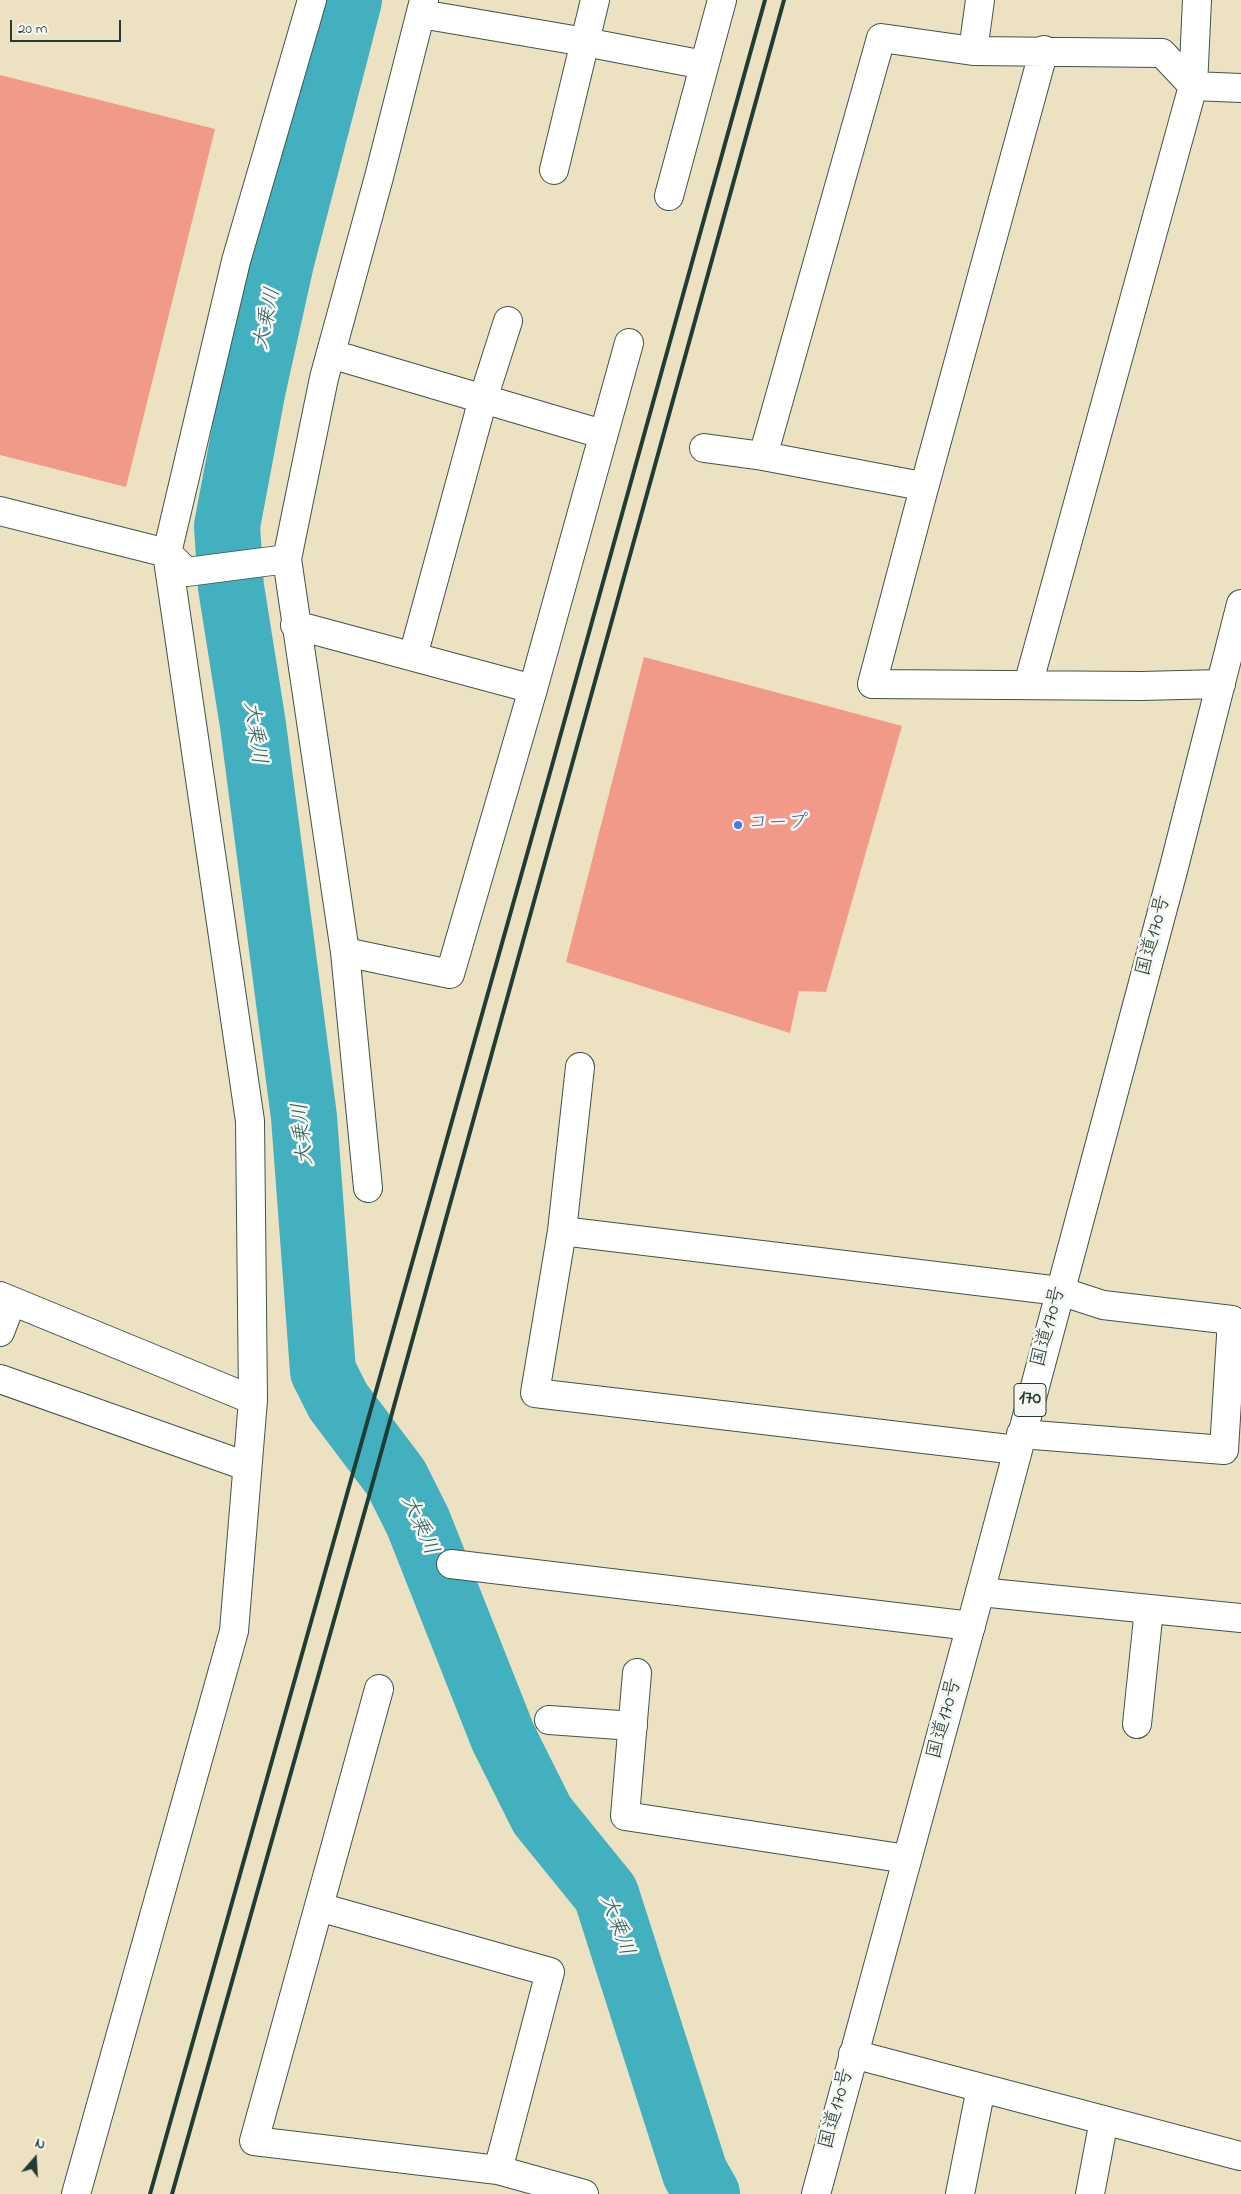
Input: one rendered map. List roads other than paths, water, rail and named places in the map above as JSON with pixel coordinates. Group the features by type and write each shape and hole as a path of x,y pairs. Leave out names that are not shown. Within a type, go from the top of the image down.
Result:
{"main road":[{"path":"76,2194 234,1631 252,1400 250,1121 167,553 236,261 312,0"},
{"path":"554,170 595,0"},
{"path":"669,196 722,0"},
{"path":"973,51 980,0"},
{"path":"1028,685 1193,86 1196,0"},
{"path":"368,1188 345,952 295,625 277,560 422,7 704,66"},
{"path":"763,456 880,38 973,51 1044,50 1162,53 1193,86 1241,88"},
{"path":"1044,50 872,684 1141,686 1221,684"},
{"path":"413,656 483,399 508,321"},
{"path":"345,952 450,974 533,689 602,434 629,343"},
{"path":"330,354 602,434"},
{"path":"704,448 763,456 924,488"},
{"path":"0,511 167,553 187,572 277,560"},
{"name":"国道170号","path":"816,2194 971,1626 1221,684 1237,639 1241,604"},
{"path":"295,625 533,689"},
{"path":"562,1231 1060,1291 1103,1305 1232,1320 1224,1450 1019,1442 535,1393 562,1231 580,1067"},
{"path":"0,1332 6,1298 252,1400"},
{"path":"0,1378 246,1466"},
{"path":"451,1564 971,1626"},
{"path":"980,1592 1241,1618"},
{"path":"1137,1724 1148,1609"},
{"path":"637,1673 625,1816 907,1859"},
{"path":"379,1689 254,2141 498,2170 584,2194"},
{"path":"549,1720 632,1726"},
{"path":"319,1907 550,1972 498,2170"},
{"path":"853,2054 1240,2156"},
{"path":"960,2194 981,2088"},
{"path":"1090,2194 1104,2120"}],"waterway":[{"name":"大乗川","path":"349,0 281,262 253,388 227,526 231,587 253,725 304,1117 323,1371 338,1401 396,1478 418,1522 503,1737 542,1815 606,1894 695,2173 707,2194"}],"railway":[{"path":"150,2194 553,762 765,0"},
{"path":"172,2194 371,1489 784,0"}],"place":[{"name":"コープ","path":"738,825"}]}
